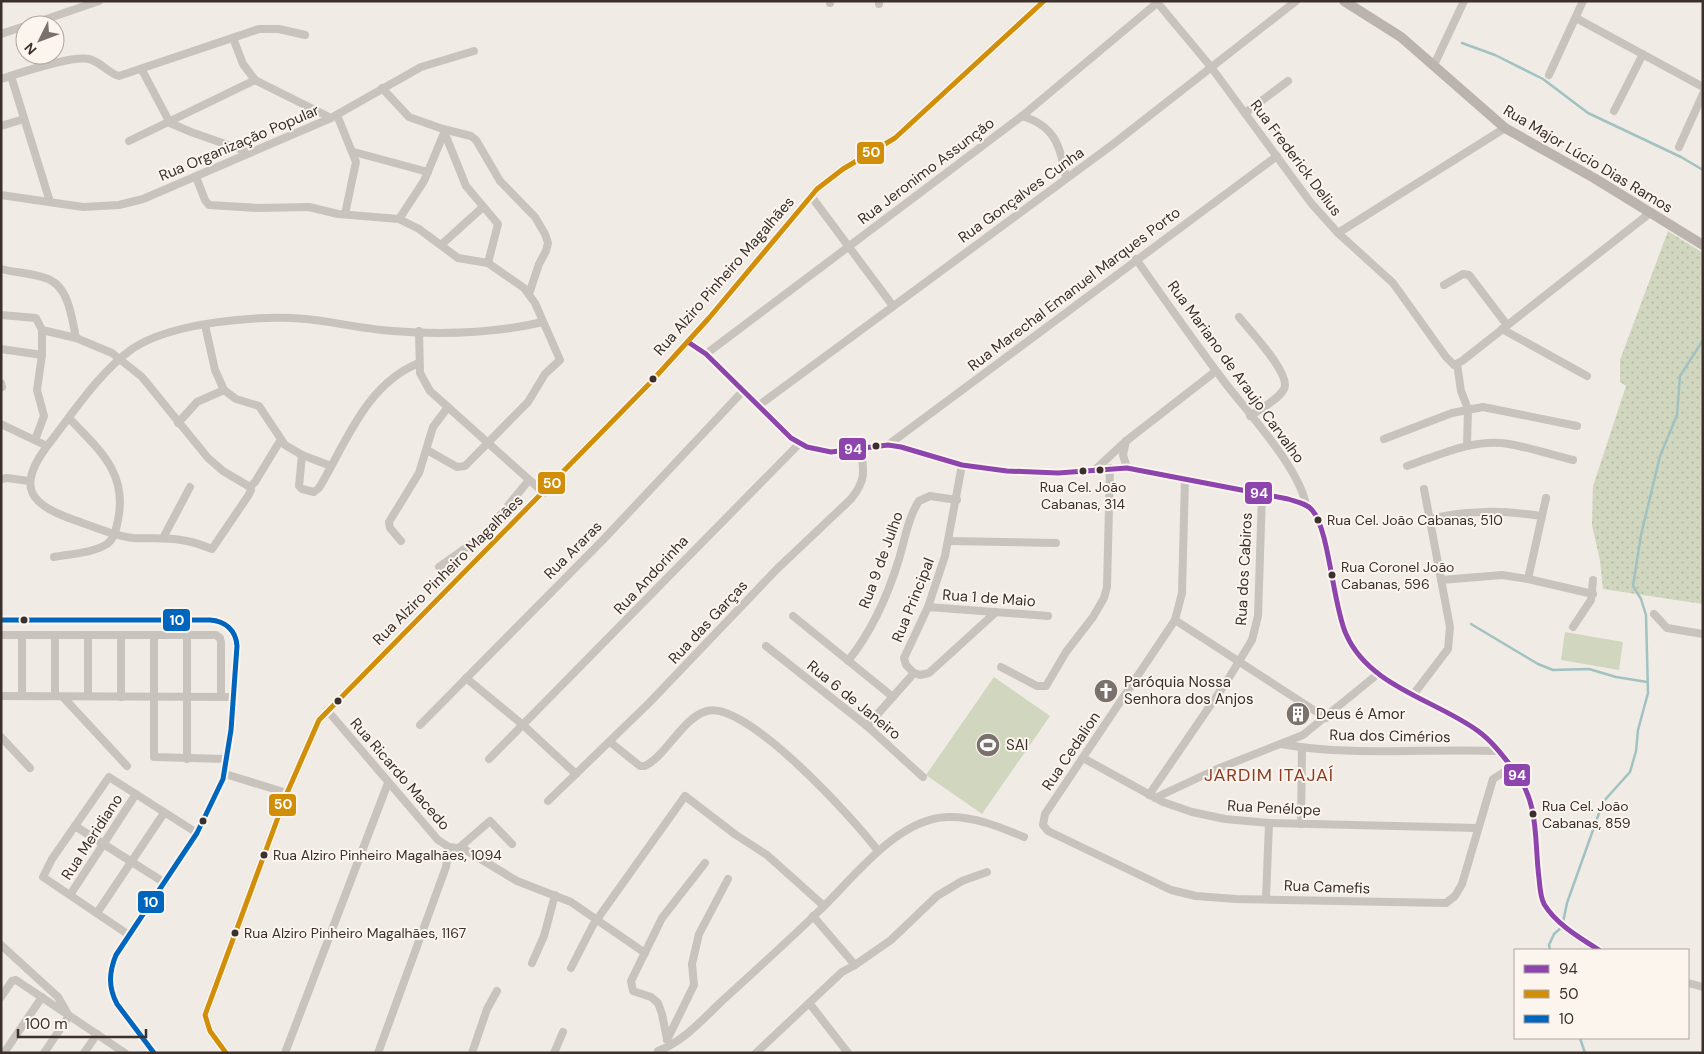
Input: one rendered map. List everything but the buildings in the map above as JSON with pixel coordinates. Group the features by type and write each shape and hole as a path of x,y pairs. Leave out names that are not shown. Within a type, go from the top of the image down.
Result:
{"main road":[{"name":"Rua Major Lúcio Dias Ramos","path":"1344,1 1401,37 1505,128 1567,162 1703,245"}],"street":[{"path":"58,15 99,1"},
{"name":"Rua Alziro Pinheiro Magalhães","path":"226,1053 210,1031 205,1015 287,793 313,731 327,710 544,493 688,342 811,196 830,178 888,142 915,121 1044,1"},
{"name":"Rua Gonçalves Cunha","path":"758,406 1158,110 1296,1"},
{"path":"1434,65 1464,1"},
{"path":"1549,75 1583,1"},
{"name":"Rua Frederick Delius","path":"1156,2 1211,67 1311,203 1338,233 1393,283 1446,357 1451,363 1457,364"},
{"name":"Rua Jeronimo Assunção","path":"706,354 1022,116 1156,2"},
{"path":"1576,18 1703,87"},
{"path":"1,79 75,58 93,61 113,75 120,76 142,70 251,30 268,28 305,35"},
{"path":"1,34 15,29"},
{"path":"233,38 243,64 255,80 334,116 354,152 356,169 345,214"},
{"name":"Rua Organização Popular","path":"1,194 83,207 120,205 143,199 334,116 421,67 474,51"},
{"path":"1614,111 1643,54"},
{"path":"142,70 170,123 248,152"},
{"path":"11,76 40,162 50,202"},
{"path":"129,141 170,123 255,80"},
{"path":"1245,113 1288,81"},
{"path":"382,88 408,118 443,131 471,136 476,140 500,182 541,224 548,243 529,294"},
{"path":"1679,147 1703,94"},
{"path":"1022,116 1041,124 1054,138 1059,147 1066,178"},
{"path":"1,126 24,119"},
{"path":"1338,233 1505,128"},
{"path":"399,219 428,172 443,131"},
{"path":"443,131 466,186 496,222 498,228 488,263"},
{"path":"354,152 428,172"},
{"name":"Rua Marechal Emanuel Marques Porto","path":"888,445 1277,156"},
{"path":"196,177 204,200 210,205 258,208 309,207 345,214 399,219 419,229 458,258 488,263 516,281 529,294 560,360 545,374 528,402 461,468 427,450"},
{"path":"811,196 893,306"},
{"path":"441,245 483,208"},
{"path":"1467,446 1468,409 1461,391 1457,364 1650,213"},
{"name":"Rua Mariano de Araujo Carvalho","path":"1136,259 1216,371 1297,478 1306,505 1312,510 1319,523 1345,633 1360,656 1379,673 1413,695 1479,731 1499,751 1516,772 1534,809 1541,894 1544,904 1558,921 1598,949"},
{"path":"1,269 50,279 62,291 76,338"},
{"path":"1444,285 1463,274 1469,275 1505,327 1587,376"},
{"path":"1,315 32,316 38,320 42,330 42,355 38,390 44,416 35,440"},
{"path":"250,487 252,490 212,549 186,540 131,537 116,534 53,513 44,508 34,496 29,481 47,446 120,359 144,342 164,333 205,325 263,318 297,319 376,329 418,331 494,331 543,322"},
{"path":"1239,318 1279,367 1286,381 1283,391 1250,416"},
{"path":"205,325 215,370 224,390 236,398 261,408 274,426 280,441 302,455 331,466"},
{"path":"42,330 99,346 120,359 149,384 178,423 208,458 223,471 250,487"},
{"path":"418,331 419,364 425,384 544,493"},
{"path":"688,342 706,354 799,444 831,452 861,450 888,445 962,464 1025,473 1127,468 1185,478 1306,505"},
{"path":"1,349 42,355"},
{"path":"302,455 298,484 302,489 310,492 317,490 366,406 399,376 419,364"},
{"path":"1096,469 1126,441 1216,371"},
{"path":"1,383 2,387"},
{"path":"178,423 196,402 224,390"},
{"name":"Rua Araras","path":"420,725 602,541 743,391"},
{"path":"401,541 390,528 389,522 412,485 427,450 434,427 448,407"},
{"path":"1384,438 1468,409 1483,407 1577,426"},
{"path":"54,557 99,548 107,544 116,534 120,510 118,483 113,468 69,418"},
{"path":"1,424 47,446"},
{"path":"250,487 280,441"},
{"path":"1126,441 1124,455 1127,468"},
{"name":"Rua Andorinha","path":"490,759 799,444"},
{"path":"1407,466 1467,446 1508,444 1573,460"},
{"name":"Rua das Garças","path":"548,802 610,742 777,569 851,499 860,488 864,478 861,450"},
{"name":"Rua Principal","path":"914,673 906,665 904,658 928,608 949,541 962,464"},
{"path":"1001,668 1037,686 1046,686 1066,652 1100,608 1107,587 1110,468"},
{"name":"Rua Cedalion","path":"1060,838 1048,831 1043,820 1175,620 1182,594 1185,478"},
{"path":"1,479 29,481"},
{"path":"439,567 484,535 528,480"},
{"path":"163,538 190,487"},
{"path":"1413,695 1450,646 1450,627 1424,489"},
{"name":"Rua dos Cabiros","path":"1152,796 1252,640 1258,616 1262,494"},
{"name":"Rua 9 de Julho","path":"848,661 870,629 888,590 911,518 919,501 930,496 957,500"},
{"path":"1528,579 1546,498"},
{"path":"1430,519 1475,511 1513,512 1541,516"},
{"path":"949,541 1056,544"},
{"path":"1440,580 1476,576 1516,576 1593,594"},
{"path":"1574,627 1586,610 1593,594 1593,580"},
{"name":"Rua 1 de Maio","path":"928,608 1048,616"},
{"path":"868,726 914,673 920,675 929,673 996,612"},
{"path":"1654,614 1667,628 1703,634"},
{"path":"793,616 893,697"},
{"path":"1,620 217,621 230,628 237,639 231,730 225,774 216,798 197,834 116,955 110,971 112,995 129,1022 154,1053"},
{"path":"1175,620 1326,718"},
{"path":"1,634 216,635 220,638 221,696"},
{"path":"22,634 22,696"},
{"path":"55,635 59,697 127,766"},
{"path":"88,635 88,696"},
{"path":"121,635 121,697"},
{"path":"187,635 187,759"},
{"path":"154,636 154,757 226,759"},
{"name":"Rua 6 de Janeiro","path":"766,646 868,726 923,777"},
{"path":"1152,796 1303,735 1379,673"},
{"path":"466,678 523,725 576,774"},
{"path":"1,696 232,697"},
{"name":"Rua Ricardo Macedo","path":"327,710 438,840 450,847 446,867 378,1053"},
{"path":"610,742 640,766 645,766 702,713 715,710 729,714 778,747 802,768 840,805 878,851"},
{"path":"1,737 30,768"},
{"name":"Rua dos Cimérios","path":"1282,744 1302,748 1395,751 1499,751"},
{"path":"1301,824 1302,748"},
{"name":"Rua Penélope","path":"1083,758 1152,796 1192,812 1225,819 1269,823 1478,828"},
{"name":"Rua Camefis","path":"1060,838 1171,890 1196,896 1446,903 1455,896 1462,884 1493,779 1504,772 1516,772"},
{"path":"225,774 287,793"},
{"path":"129,935 42,875 108,777 197,834"},
{"path":"285,1053 388,783"},
{"name":"Rua Meridiano","path":"70,895 136,794"},
{"path":"571,968 597,920 685,796 736,835 767,855 824,906"},
{"path":"97,913 164,813"},
{"path":"657,1052 668,1048 686,1034 824,906 878,851 927,821 947,817 985,822 1024,837"},
{"path":"460,847 490,821 512,844"},
{"path":"1266,899 1269,823"},
{"path":"75,826 130,863 165,883"},
{"path":"450,847 460,847 517,881 583,908 645,953"},
{"path":"667,1039 658,1003 631,988 631,981 669,907 705,863"},
{"path":"756,1053 842,972 891,940 937,896 962,881 988,872"},
{"path":"657,1052 667,1039 694,983 692,964 699,934 728,879"},
{"path":"532,963 544,936 555,895"},
{"path":"813,916 855,965"},
{"path":"1,945 58,997 69,1016"},
{"path":"1,997 11,983 16,980 124,1053"},
{"path":"1689,983 1703,987"},
{"path":"472,1053 487,1009 497,991"},
{"path":"4,1051 42,997"},
{"path":"810,1004 849,1052"},
{"path":"44,1053 69,1016"},
{"path":"554,1053 563,1032"},
{"path":"84,1053 97,1034"}],"green space":[{"path":"1668,231 1703,253 1703,604 1603,589 1600,561 1592,525 1593,486 1626,386 1620,382 1620,360"},
{"path":"1565,632 1623,642 1619,670 1561,660"},
{"name":"SAI","path":"994,677 1050,716 982,814 926,775"}],"waterway":[{"path":"1462,43 1495,55 1543,79 1588,113 1681,157 1703,170"},
{"path":"1550,949 1549,945 1554,934 1562,927 1567,903 1603,802 1630,772 1636,751 1638,730 1648,693 1646,615 1641,599 1633,586 1641,535 1660,456 1677,415 1680,376 1703,340"},
{"path":"1471,624 1538,664 1553,670 1589,669 1616,677 1647,682"},
{"path":"1580,1039 1585,1053"}],"transit line":[{"name":"50","path":"226,1053 210,1031 205,1015 287,793 319,720 650,383 709,318 817,189 843,169 895,138 1044,1"},
{"name":"94","path":"688,342 706,354 791,438 807,447 831,452 888,445 962,465 1007,471 1058,473 1127,468 1288,499 1307,506 1318,519 1323,533 1342,621 1346,634 1357,652 1370,667 1387,680 1478,731 1488,739 1514,770 1522,783 1532,809 1540,891 1544,904 1562,924 1597,949"},
{"name":"10","path":"1,620 210,620 220,622 229,627 236,640 231,730 223,779 197,833 116,955 112,967 111,986 114,998 154,1053"}],"place":[{"name":"Rua Cel. João Cabanas, 314","path":"1083,471"},
{"name":"Rua Cel. João Cabanas, 510","path":"1318,520"},
{"name":"Rua Coronel João Cabanas, 596","path":"1332,575"},
{"name":"Paróquia Nossa Senhora dos Anjos","path":"1106,691"},
{"name":"Deus é Amor","path":"1298,714"},
{"name":"SAI","path":"988,745"},
{"name":"Rua Cel. João Cabanas, 859","path":"1533,814"},
{"name":"Rua Alziro Pinheiro Magalhães, 1094","path":"264,855"},
{"name":"Rua Alziro Pinheiro Magalhães, 1167","path":"235,933"}],"district":[{"name":"JARDIM ITAJAÍ","path":"1269,775"}]}
